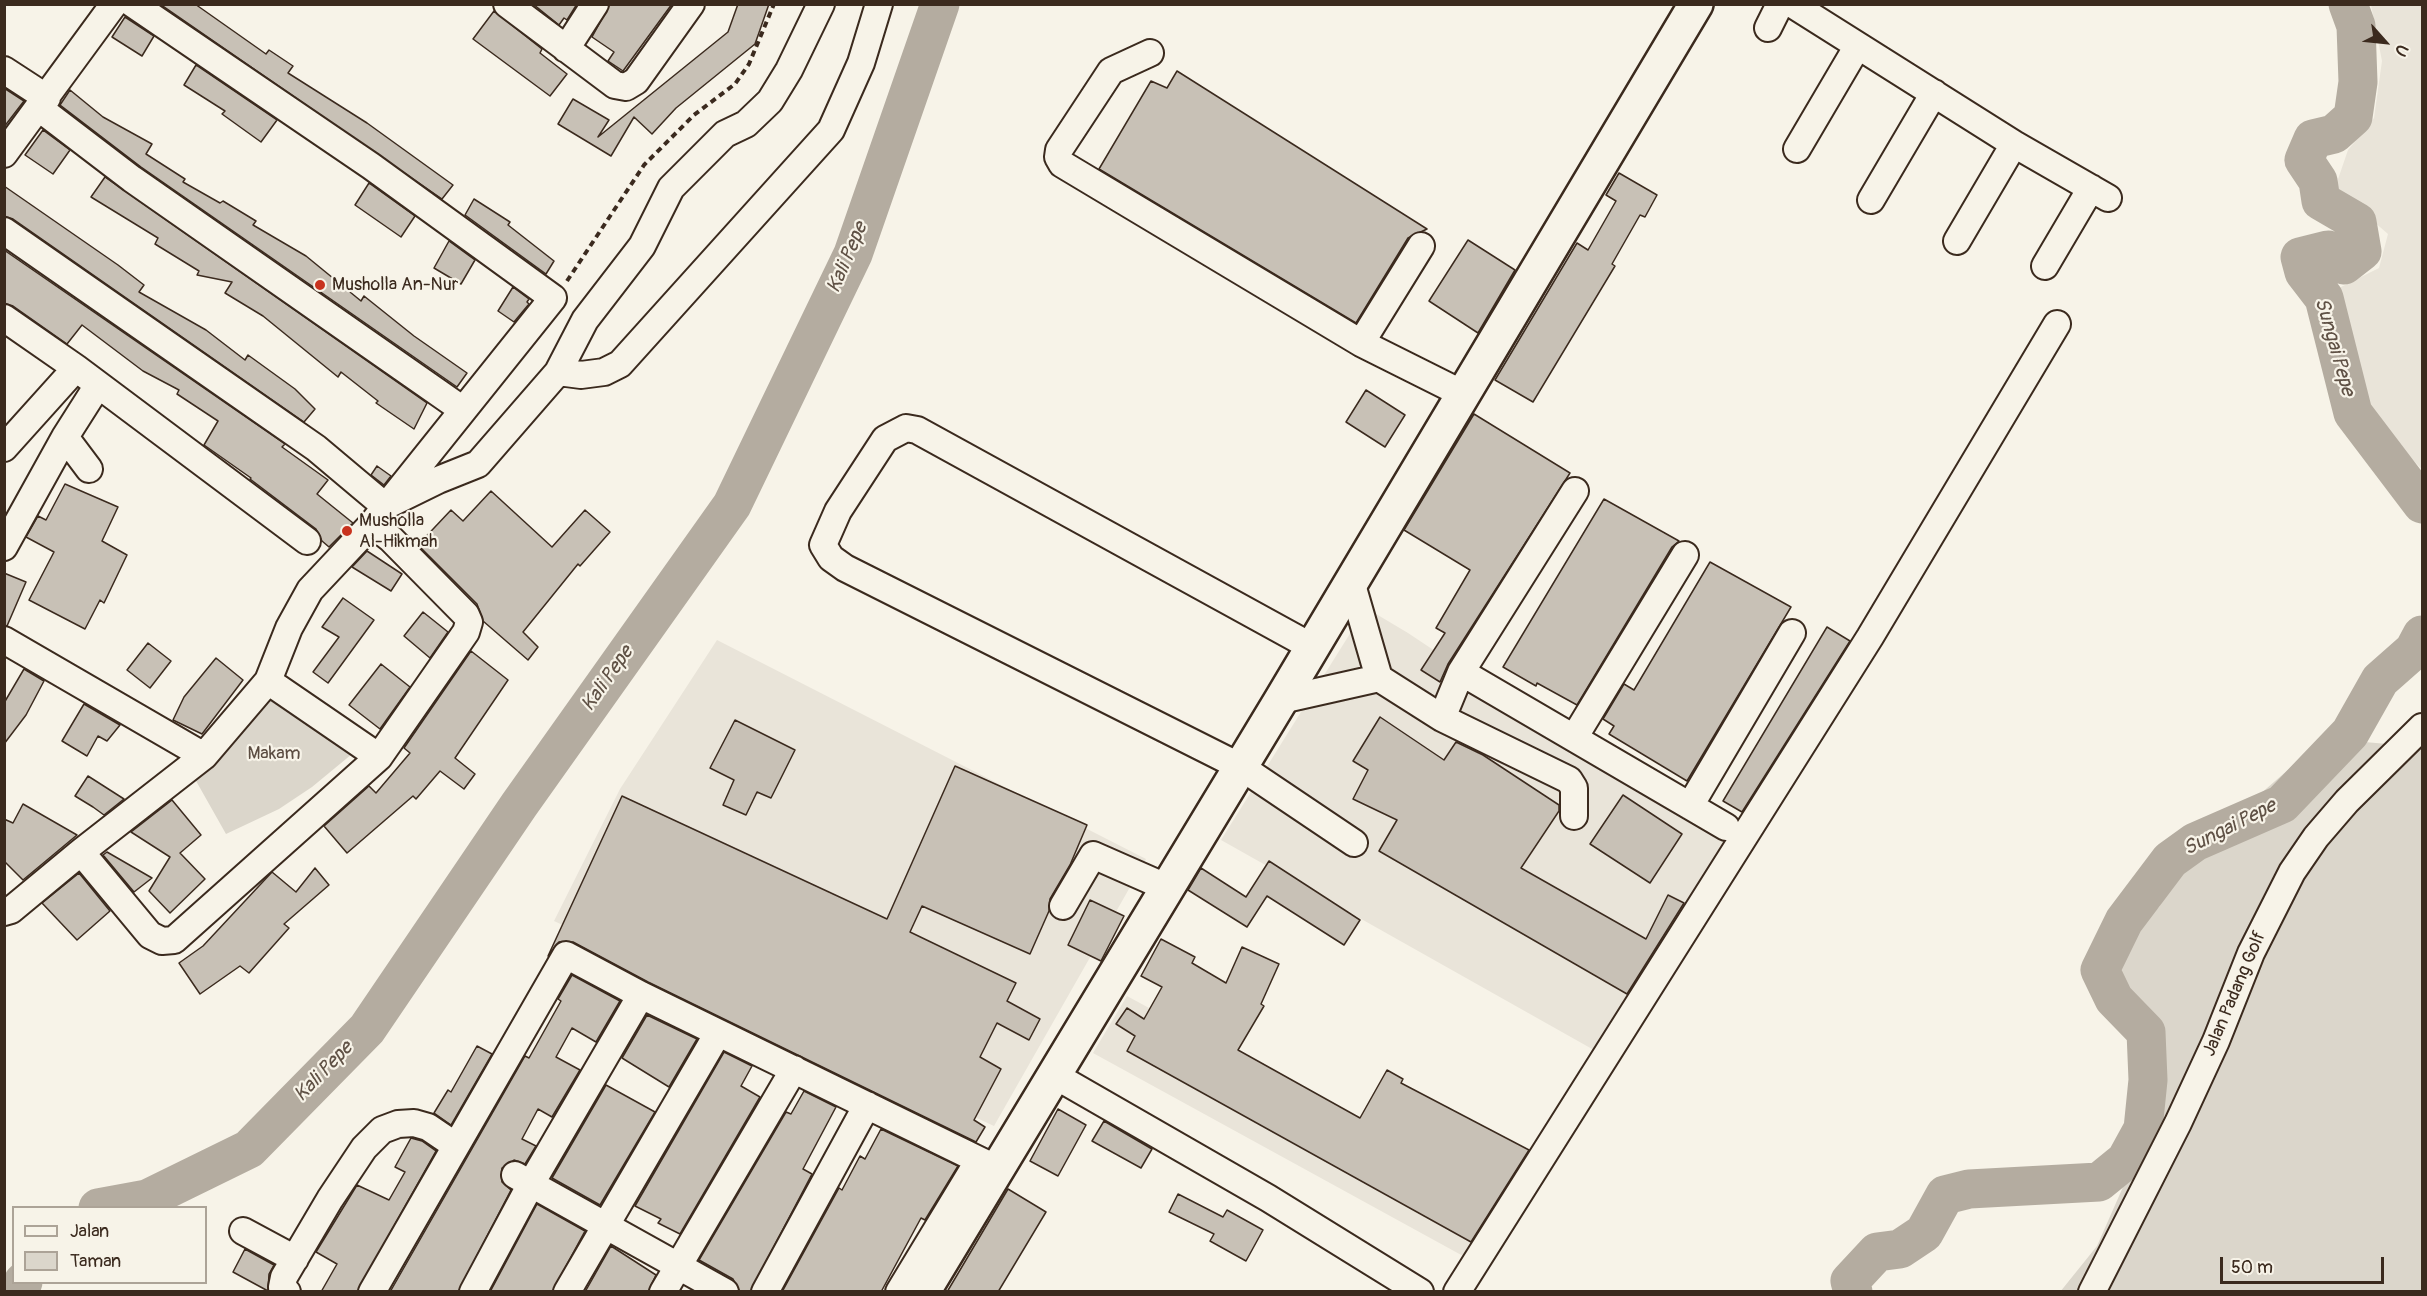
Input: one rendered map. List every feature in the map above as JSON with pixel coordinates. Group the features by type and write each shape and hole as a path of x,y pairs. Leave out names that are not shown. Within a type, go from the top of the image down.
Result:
{"main road":[{"path":"923,1292 1241,767 1696,4"}],"street":[{"path":"4,154 114,4"},
{"path":"4,912 11,910 204,756 268,681 289,628 310,590 379,515 554,298 371,166 133,4"},
{"path":"507,4 615,85 626,87 636,81 691,4"},
{"path":"566,49 595,4"},
{"path":"379,515 478,464 558,372 585,320 642,246 671,188 725,134 746,124 770,101 789,70 821,4"},
{"path":"558,372 581,375 604,372 620,364 831,130 861,63 879,4"},
{"path":"1768,28 1780,4"},
{"path":"1792,4 2014,144 2099,193 2045,266"},
{"path":"1797,149 1857,47"},
{"path":"1150,53 1112,71 1059,150 1058,157 1062,164 1361,343 1463,394"},
{"path":"4,70 132,179 463,410"},
{"path":"1871,200 1934,93"},
{"path":"1958,241 2014,144"},
{"path":"4,231 316,448 379,515 391,539 466,615 469,622 466,632 380,757 174,940 162,941 150,935 81,852"},
{"path":"1361,343 1420,246"},
{"path":"4,318 76,368 307,541"},
{"path":"1457,1292 1858,657 2057,324"},
{"path":"4,448 76,368"},
{"path":"4,547 65,436 98,385"},
{"path":"1312,647 917,430 906,428 885,439 838,511 823,545 831,558 846,568 1241,767 1354,843"},
{"path":"65,436 88,469"},
{"path":"1442,718 1461,672 1575,491"},
{"path":"1574,738 1685,555"},
{"path":"1351,581 1379,678 1442,718 1569,780 1574,788 1574,816"},
{"path":"1690,806 1792,633"},
{"path":"4,640 204,756"},
{"path":"1461,672 1726,827"},
{"path":"1281,700 1379,678"},
{"path":"268,681 380,757"},
{"name":"Jalan Padang Golf","path":"2092,1292 2178,1123 2216,1041 2251,953 2292,872 2316,837 2347,801 2422,727"},
{"path":"1063,906 1093,855 1168,888"},
{"path":"372,1292 563,957 571,955 641,995 984,1162 899,1292"},
{"path":"472,1292 524,1178 641,995"},
{"path":"567,1292 718,1033"},
{"path":"663,1292 794,1069"},
{"path":"1054,1075 1268,1198 1420,1292"},
{"path":"765,1292 867,1105"},
{"path":"287,1292 282,1287 284,1277 330,1199 364,1148 382,1130 398,1124 414,1123 428,1127 456,1146"},
{"path":"524,1178 725,1292"},
{"path":"243,1231 295,1259"}],"path":[{"path":"554,298 644,165 694,115 735,84 749,64 774,4"}],"shaded area":[{"path":"2371,5 2422,5 2422,469 2368,418 2333,291 2379,268 2388,234 2335,188 2348,150 2374,118 2382,61"},
{"path":"1366,608 1408,633 1570,741 1736,836 1601,1054 1221,840"},
{"path":"717,640 1146,859 994,1126 554,921 620,789"},
{"path":"1127,996 1504,1201 1474,1262 1093,1053"}],"green space":[{"name":"Makam","path":"268,696 280,696 352,754 312,787 279,809 226,834 191,772"},
{"path":"2353,741 2422,747 2422,1291 2060,1292 2097,1246 2153,1119 2130,1089 2146,1064 2141,1038 2117,1010 2105,991 2125,938 2159,907 2176,876 2259,795 2297,762 2321,779"}],"building":[{"path":"160,4 195,4 266,54 269,50 293,66 288,73 367,123 453,185 442,199"},
{"path":"533,4 577,4 567,20 564,18 559,25"},
{"path":"610,4 672,4 623,71 608,61 614,52 592,37"},
{"path":"738,4 769,4 755,44 676,108 652,134 634,117 611,156 558,124 573,99 609,120 598,137 728,32"},
{"path":"494,11 542,49 540,53 567,74 550,96 473,39"},
{"path":"125,17 154,36 142,56 112,37"},
{"path":"196,65 277,120 261,142 222,114 225,111 184,85"},
{"path":"1177,71 1427,229 1408,238 1356,323 1099,169 1151,81 1167,88"},
{"path":"4,88 24,101 4,127"},
{"path":"70,90 103,117 152,144 146,154 185,179 183,182 220,203 223,201 256,221 253,225 306,256 361,301 364,296 414,336 467,373 457,387 141,167 60,105"},
{"path":"43,130 70,150 53,174 25,155"},
{"path":"1619,173 1657,195 1645,217 1640,215 1612,264 1615,266 1533,402 1495,380 1577,243 1588,250 1616,201 1606,195"},
{"path":"105,177 427,403 414,429 376,403 378,401 341,372 338,377 263,316 225,293 232,282 197,275 199,271 155,244 158,238 91,197"},
{"path":"369,183 415,216 401,237 355,205"},
{"path":"4,186 144,285 139,292 206,330 245,360 248,355 295,389 315,409 304,422 13,219 4,216"},
{"path":"474,199 510,222 508,225 554,261 546,274 465,215"},
{"path":"1468,240 1515,270 1478,333 1429,301"},
{"path":"449,241 475,260 461,284 434,268"},
{"path":"4,250 285,444 282,447 328,480 317,494 353,523 329,547 322,541 316,529 251,478 204,445 218,421 177,394 179,390 143,371 82,325 67,344 13,306 4,303"},
{"path":"513,287 529,299 527,302 529,304 514,322 498,311"},
{"path":"1366,390 1405,415 1385,447 1346,422"},
{"path":"1474,414 1570,473 1448,664 1440,682 1421,670 1445,633 1436,628 1470,570 1404,530"},
{"path":"377,466 391,476 384,485 371,475"},
{"path":"65,484 118,507 102,541 127,555 104,603 100,600 85,629 29,600 54,552 26,537 38,516 46,520"},
{"path":"491,491 552,547 585,510 610,532 580,566 578,564 523,632 538,647 528,660 483,621 477,604 418,545 451,510 463,521"},
{"path":"1604,499 1679,541 1672,547 1577,705 1537,683 1536,686 1503,667"},
{"path":"367,551 402,574 391,591 352,567"},
{"path":"1710,562 1791,607 1687,781 1609,734 1614,726 1603,719 1624,684 1634,690"},
{"path":"4,573 26,582 7,626 4,625"},
{"path":"343,598 374,620 328,683 313,672 339,637 322,627"},
{"path":"423,612 448,632 430,658 404,636"},
{"path":"1827,627 1850,641 1742,812 1723,801"},
{"path":"148,643 171,661 150,688 127,670"},
{"path":"471,651 508,680 455,758 475,774 464,789 440,771 416,799 413,796 347,853 324,826 369,786 376,793 410,753 404,748"},
{"path":"216,658 243,680 202,734 173,720 184,697"},
{"path":"381,664 410,687 380,729 349,705"},
{"path":"24,669 44,681 26,715 4,744 4,703"},
{"path":"84,704 120,725 107,741 98,736 87,756 62,741"},
{"path":"1380,717 1444,760 1456,742 1483,755 1559,805 1559,811 1521,868 1646,939 1668,895 1684,903 1627,994 1379,851 1397,820 1353,799 1368,770 1353,761"},
{"path":"735,720 795,750 771,798 757,792 746,815 723,805 734,780 710,768"},
{"path":"955,766 1087,825 1070,865 1050,899 1049,911 1030,954 922,906 910,932 1016,983 1007,1001 1040,1019 1029,1040 997,1023 980,1057 1001,1069 974,1120 985,1127 976,1142 648,982 573,942 559,942 548,956 622,796 887,919"},
{"path":"88,776 124,799 104,815 75,796"},
{"path":"1623,795 1682,834 1650,883 1590,844"},
{"path":"172,800 201,835 180,853 205,879 170,913 149,891 170,857 131,832"},
{"path":"23,804 77,835 23,880 4,861 4,819 13,823"},
{"path":"107,852 152,878 134,892 103,855"},
{"path":"1269,861 1360,920 1344,945 1267,896 1247,927 1188,890 1201,868 1246,897"},
{"path":"315,868 329,885 284,924 289,928 249,973 240,966 200,994 179,963 203,946 272,872 296,892"},
{"path":"79,873 110,911 77,940 42,903"},
{"path":"1090,900 1124,916 1101,961 1068,945"},
{"path":"1161,939 1195,957 1192,963 1226,983 1242,947 1279,964 1261,1004 1264,1006 1238,1050 1360,1118 1387,1070 1403,1079 1401,1083 1529,1150 1471,1242 1127,1051 1135,1036 1116,1024 1127,1008 1144,1019 1162,987 1141,976"},
{"path":"572,975 620,1001 596,1042 572,1028 556,1057 580,1070 552,1117 538,1109 522,1139 536,1146 525,1164 514,1160 502,1168 502,1182 511,1190 458,1292 390,1292 525,1056 529,1058 561,1001 558,999"},
{"path":"647,1015 697,1039 669,1087 622,1058"},
{"path":"477,1046 492,1054 451,1125 434,1113 448,1090 451,1092"},
{"path":"724,1052 752,1066 741,1086 760,1097 680,1234 658,1223 661,1219 635,1206"},
{"path":"606,1085 655,1112 600,1205 552,1178"},
{"path":"804,1091 836,1107 803,1169 812,1174 750,1292 740,1292 733,1279 699,1260 786,1112 791,1114"},
{"path":"1058,1109 1086,1125 1058,1176 1030,1161"},
{"path":"1104,1121 1152,1149 1141,1168 1092,1141"},
{"path":"881,1129 958,1166 925,1220 921,1218 881,1292 782,1292 839,1188 842,1190 860,1156 865,1159"},
{"path":"411,1138 422,1141 436,1151 357,1292 321,1292 337,1264 316,1252 357,1185 389,1200 405,1172 395,1167"},
{"path":"1008,1189 1046,1212 998,1292 947,1292"},
{"path":"1178,1194 1223,1217 1227,1210 1263,1230 1246,1261 1210,1241 1214,1234 1169,1212"},
{"path":"537,1204 585,1231 552,1292 490,1292"},
{"path":"611,1246 656,1275 648,1292 585,1292"},
{"path":"245,1249 274,1265 269,1274 268,1291 233,1272"}],"waterway":[{"name":"Kali Pepe","path":"109,1206 147,1199 249,1149 367,1029 519,805 732,505 853,254 940,4"},
{"name":"Sungai Pepe","path":"2348,4 2356,26 2358,82 2353,117 2334,134 2313,139 2304,160 2318,181 2321,201 2357,222 2362,251 2344,265 2328,250 2300,257 2304,272 2324,298 2353,413 2422,504"},
{"name":"Sungai Pepe","path":"1853,1292 1850,1281 1877,1252 1900,1249 1924,1233 1945,1195 1969,1189 2099,1182 2126,1160 2143,1129 2148,1080 2146,1032 2114,999 2100,970 2124,921 2170,860 2195,842 2282,804 2350,733 2380,680 2414,650 2422,635"},
{"name":"Kali Pepe","path":"19,1292 22,1284"}],"place":[{"name":"Musholla An-Nur","path":"320,285"},
{"name":"Musholla Al-Hikmah","path":"347,531"}]}
